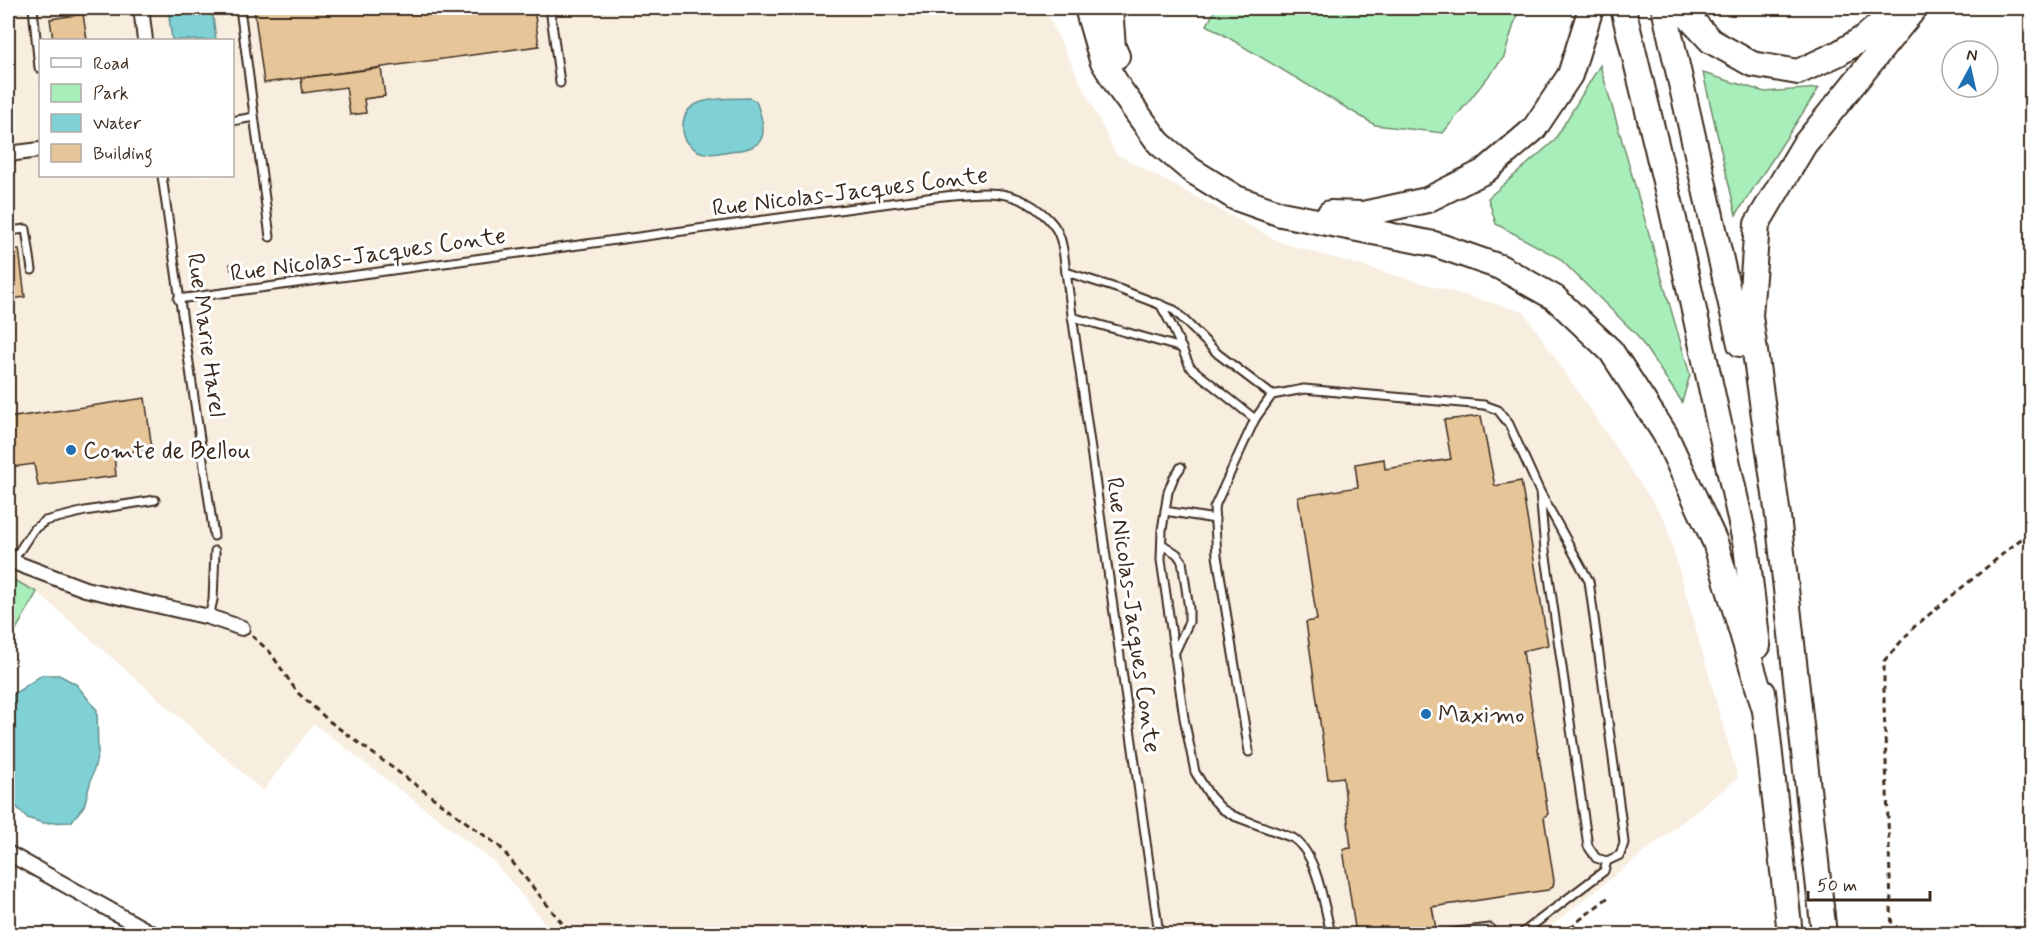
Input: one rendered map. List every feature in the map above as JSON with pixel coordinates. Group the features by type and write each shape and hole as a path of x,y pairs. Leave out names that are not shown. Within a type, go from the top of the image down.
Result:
{"highway":[{"path":"1087,8 1102,60 1121,91 1159,143 1191,170 1236,198 1281,214 1434,244 1500,267 1555,298 1611,351 1665,435 1714,542 1764,707"},
{"path":"1110,8 1113,47 1127,80 1145,108 1197,160 1231,182 1265,197 1323,213 1364,214 1427,200 1466,181 1485,171 1534,129 1570,75 1591,8"},
{"path":"1623,8 1671,206 1746,546 1790,934"},
{"path":"1664,8 1778,516"},
{"path":"1683,8 1711,41 1752,64 1798,72 1839,53 1865,37 1890,15 1894,8"},
{"path":"1824,934 1778,516 1750,316 1757,224 1804,145 1915,8"}],"street":[{"path":"141,8 145,39"},
{"path":"8,154 39,150"},
{"path":"10,562 85,589 210,616 242,628"},
{"path":"8,853 153,934"}],"lane":[{"path":"33,8 39,68"},
{"path":"240,8 270,237"},
{"path":"550,8 560,83"},
{"path":"234,121 254,117"},
{"name":"Rue Marie Harel","path":"162,177 214,536"},
{"name":"Rue Nicolas-Jacques Conte","path":"178,299 935,197 985,192 1008,194 1031,203 1049,219 1059,236 1066,272 1160,934"},
{"path":"8,231 26,229 32,270"},
{"path":"1066,272 1174,310 1218,354 1272,395"},
{"path":"1160,304 1190,367 1255,419"},
{"path":"1072,317 1182,348"},
{"path":"1249,752 1217,556 1214,508 1255,419 1272,395 1304,389 1484,405 1498,410 1509,424 1540,492 1589,581 1624,843 1620,855 1607,861 1596,858 1588,846 1545,550 1540,492"},
{"path":"1181,467 1173,477 1168,492 1161,560 1174,654 1195,772 1210,796 1222,809 1301,843 1312,861 1330,928 1329,934"},
{"path":"10,562 33,530 45,521 85,511 155,500"},
{"path":"1165,511 1215,519"},
{"path":"1162,544 1177,554 1182,561 1189,609 1189,622 1174,654"},
{"path":"210,616 215,551"},
{"path":"1521,934 1604,871 1607,861"},
{"path":"1442,934 1490,928 1491,934"}],"path":[{"path":"1892,934 1884,661 1914,627 2031,530"},
{"path":"242,628 270,652 297,692 329,721 500,848 571,934"},
{"path":"1562,934 1611,895"}],"shaded area":[{"path":"8,8 1044,8 1116,154 1282,243 1524,312 1665,520 1738,778 1541,934 554,934 493,861 314,724 263,791 37,592 8,577"}],"green space":[{"path":"1216,8 1519,8 1504,57 1443,133 1375,125 1207,25"},
{"path":"1600,65 1690,375 1682,402 1636,334 1559,258 1496,224 1488,198 1554,141"},
{"path":"1703,73 1765,92 1819,88 1736,215"},
{"path":"8,577 37,592 8,644"}],"water":[{"path":"168,8 212,8 216,39 172,39"},
{"path":"749,98 756,101 760,111 763,130 761,140 757,144 744,149 710,154 698,151 687,142 683,133 684,118 696,104 717,99"},
{"path":"42,675 59,675 76,684 97,710 98,754 84,806 71,822 43,823 27,818 10,800 8,727 14,694"}],"building":[{"path":"254,8 534,8 539,46 264,83"},
{"path":"83,14 87,39 53,39 50,19"},
{"path":"381,68 385,96 364,99 366,113 350,115 346,87 303,93 301,78"},
{"path":"19,249 25,297 8,300 8,251"},
{"path":"240,262 241,268 231,270 230,264"},
{"path":"145,398 152,449 114,454 116,476 38,486 34,464 13,467 8,418"},
{"name":"Maximo","path":"1481,416 1495,486 1521,481 1548,645 1523,651 1548,814 1544,817 1553,887 1548,890 1432,907 1437,934 1356,934 1343,849 1351,848 1343,777 1328,779 1306,622 1317,620 1298,497 1358,487 1355,464 1384,459 1385,469 1451,459 1444,420"}],"place":[{"name":"Comte de Bellou","path":"71,450"},
{"name":"Maximo","path":"1426,714"}]}
